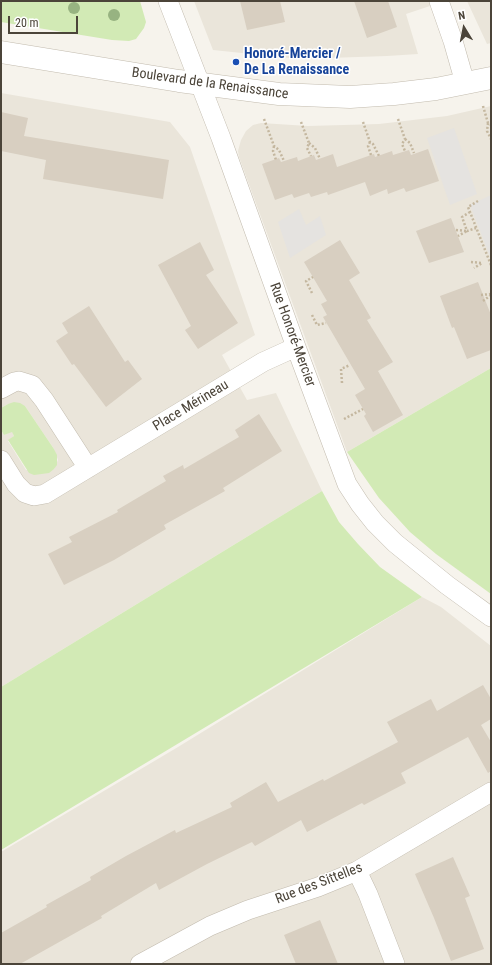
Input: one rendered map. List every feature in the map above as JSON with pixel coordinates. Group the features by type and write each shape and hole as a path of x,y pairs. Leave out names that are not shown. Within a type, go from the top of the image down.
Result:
{"street":[{"name":"Rue Honoré-Mercier","path":"168,1 221,138 296,347 348,484 360,504 375,523 395,544 491,617"},
{"path":"439,1 453,40 465,83"},
{"name":"Boulevard de la Renaissance","path":"1,52 200,84 279,94 350,97 407,93 491,78"},
{"name":"Place Mérineau","path":"1,460 20,490 30,496 45,494 264,362 296,347"},
{"path":"1,389 20,380 32,385 44,400 88,468"},
{"name":"Rue des Sittelles","path":"140,964 180,941 220,921 318,887 357,871 491,792"},
{"path":"357,871 368,894 395,964"}],"path":[{"path":"483,106 488,123 487,131 491,139"},
{"path":"264,119 274,146 284,161"},
{"path":"398,119 405,139 410,143 414,153"},
{"path":"301,122 309,143 308,148 311,156"},
{"path":"363,122 370,142 373,144 379,156"},
{"path":"405,139 402,144 405,151"},
{"path":"370,142 368,146 371,155"},
{"path":"309,143 315,148 320,159"},
{"path":"274,146 273,151 276,160"},
{"path":"478,201 468,207 491,265"},
{"path":"467,231 462,217 470,212"},
{"path":"458,236 476,228"},
{"path":"456,230 467,231"},
{"path":"474,268 489,259"},
{"path":"471,262 482,263"},
{"path":"312,293 306,281 313,277"},
{"path":"480,295 491,294"},
{"path":"483,301 491,294"},
{"path":"312,315 318,325 326,322"},
{"path":"342,383 341,369 350,365"},
{"path":"344,420 363,409"}],"shaded area":[{"path":"194,1 445,1 406,14 418,54 299,59 213,50"},
{"path":"467,1 491,1 491,43 487,44"},
{"path":"1,93 170,122 190,147 255,335 222,355 247,400 276,393 322,491 1,687 1,430 4,435 12,431 14,436 8,441 26,470 54,469 58,460 54,449 25,406 8,404 1,408"},
{"path":"491,106 491,368 347,452 239,157 238,151 241,140 246,131 253,125 261,123 308,126 379,124 447,116"},
{"path":"454,128 477,194 450,205 427,138"},
{"path":"491,195 491,259 470,205"},
{"path":"299,209 306,225 320,216 326,235 290,258 278,222"},
{"path":"422,597 441,607 491,646 491,964 1,964 1,852 178,747"}],"green space":[{"path":"1,1 140,1 146,22 144,28 136,39 129,41 112,40 1,22"},
{"path":"491,368 491,594 436,554 410,532 379,498 347,452"},
{"path":"14,402 25,406 57,455 57,465 49,473 34,475 29,473 8,440 14,436 12,432 4,435 1,430 1,408"},
{"path":"322,491 339,522 358,544 380,567 422,597 1,850 1,687"}],"building":[{"path":"240,1 280,1 285,22 247,30"},
{"path":"354,1 388,1 397,27 367,38"},
{"path":"1,112 28,118 24,136 169,160 163,199 43,179 46,160 1,151"},
{"path":"428,149 439,181 406,192 404,188 388,194 387,189 370,196 365,182 328,195 327,192 311,197 309,193 294,198 292,194 275,200 262,164 279,158 281,162 297,157 298,161 314,155 316,160 333,154 337,167 374,154 375,157 392,151 393,155 409,150 411,155"},
{"path":"451,218 464,252 429,263 416,231"},
{"path":"340,240 360,273 349,280 371,318 367,320 393,362 378,371 403,415 373,432 364,416 366,414 355,395 365,389 323,317 327,315 321,304 327,301 304,262"},
{"path":"200,242 214,270 206,275 238,323 198,349 185,330 191,326 158,265"},
{"path":"478,282 491,315 491,350 467,359 454,327 452,328 440,296"},
{"path":"89,306 125,362 128,360 142,379 106,407 74,364 72,365 56,341 68,333 62,323"},
{"path":"259,414 282,451 223,488 225,491 164,525 166,529 114,560 64,585 48,554 72,542 69,537 118,512 117,510 166,481 163,476 183,465 184,469 239,437 235,430"},
{"path":"483,685 491,699 491,719 481,725 491,742 491,771 488,773 468,737 401,773 406,783 364,805 362,803 307,832 301,820 255,846 252,842 159,890 156,883 101,916 102,918 20,964 1,964 1,933 47,907 46,905 91,880 90,877 126,856 175,830 176,833 232,807 230,803 266,782 278,802 323,779 324,781 398,742 387,722 431,699 437,711"},
{"path":"453,857 470,896 465,898 484,949 451,961 415,874"},
{"path":"320,920 338,964 296,964 284,935"}],"place":[{"name":"Honoré-Mercier / De La Renaissance","path":"236,62"}]}
